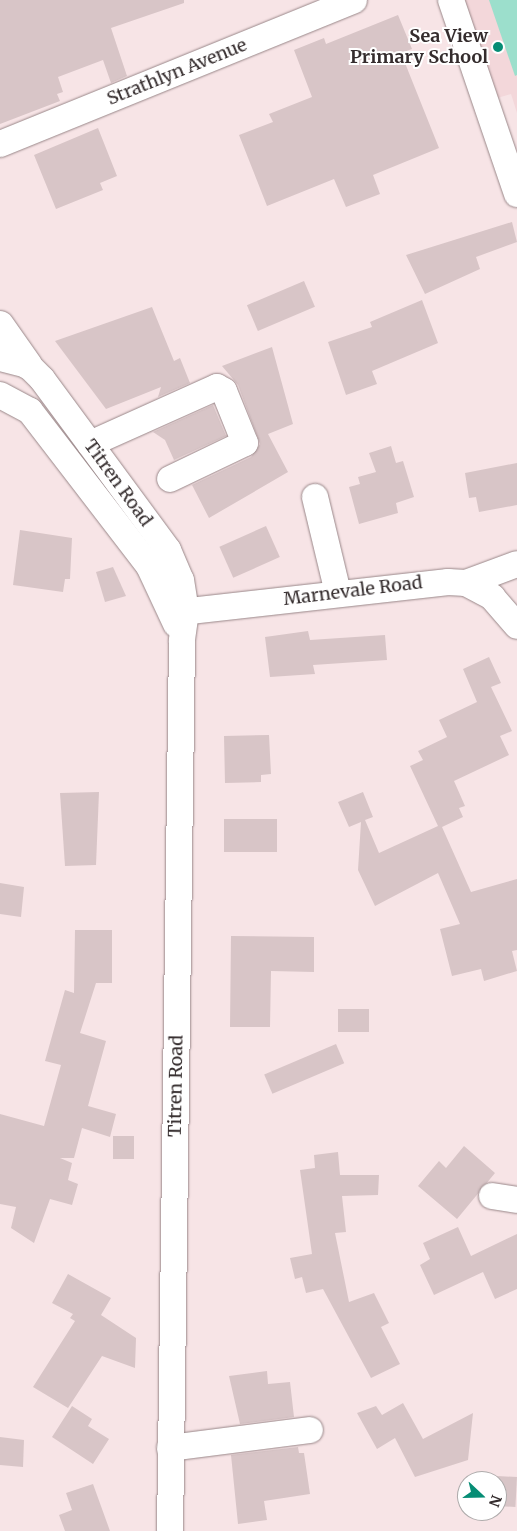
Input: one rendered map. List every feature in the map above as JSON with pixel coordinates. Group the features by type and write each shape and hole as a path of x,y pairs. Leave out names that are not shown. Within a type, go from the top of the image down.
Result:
{"main road":[{"path":"0,326 28,365"}],"street":[{"name":"Strathlyn Avenue","path":"0,144 354,0"},
{"path":"452,0 517,194"},
{"path":"0,358 28,365"},
{"name":"Titren Road","path":"28,365 90,444 168,550 181,580 179,612 182,641 170,1531"},
{"path":"90,444 208,388 224,391 245,443 170,479"},
{"name":"Titren Road","path":"0,395 30,411 149,566 179,612"},
{"path":"316,497 338,593"},
{"path":"466,584 517,564"},
{"name":"Marnevale Road","path":"179,612 429,582 466,584 492,597 517,626"},
{"path":"170,1448 310,1430"}],"shaded area":[{"name":"Sea View Primary School","path":"464,0 517,0 517,113 511,94 494,99"},
{"path":"489,0 517,0 517,75 515,76"}],"building":[{"path":"0,0 184,0 184,3 111,28 127,76 111,83 103,60 58,77 63,92 57,94 60,101 0,124"},
{"path":"398,15 412,49 401,53 439,148 373,175 380,194 346,207 334,179 267,206 239,135 273,122 269,114 312,97 294,50 324,38 326,44"},
{"path":"98,128 117,176 100,183 103,190 56,209 34,155"},
{"path":"512,222 517,242 476,257 480,269 425,294 406,255"},
{"path":"304,281 315,307 258,331 247,305"},
{"path":"422,300 438,343 372,371 377,384 346,395 328,342 372,327 370,322"},
{"path":"152,307 174,361 180,358 190,383 158,397 161,387 106,409 55,341"},
{"path":"272,347 293,424 268,434 288,472 209,518 192,485 251,457 260,444 238,385 222,366"},
{"path":"213,405 226,436 174,460 165,440 153,432"},
{"path":"391,446 396,463 403,461 414,497 396,503 398,513 359,524 349,487 360,484 358,477 376,472 369,453"},
{"path":"517,463 517,505 479,512 476,497 469,498 465,473"},
{"path":"266,526 280,557 233,578 219,547"},
{"path":"20,530 72,538 70,579 65,579 63,592 13,585"},
{"path":"113,567 126,596 105,602 96,572"},
{"path":"308,631 310,640 385,635 387,660 313,665 315,674 270,677 265,637"},
{"path":"489,657 501,683 491,687 512,731 500,736 509,755 454,781 465,806 459,808 463,817 442,827 471,892 517,879 517,950 512,951 517,971 484,981 481,969 452,976 440,929 460,924 438,873 375,906 358,870 361,822 349,827 338,802 363,792 373,817 365,820 379,853 438,826 410,766 423,760 418,751 447,737 439,720 477,702 463,669"},
{"path":"269,735 271,774 261,775 261,782 225,783 224,736"},
{"path":"99,792 96,865 65,866 60,793"},
{"path":"224,819 277,819 277,852 224,852"},
{"path":"0,883 24,887 21,917 0,914"},
{"path":"75,930 112,930 112,983 96,983 80,1033 106,1041 88,1106 116,1114 110,1137 82,1128 74,1158 60,1158 72,1163 68,1180 78,1184 72,1205 50,1199 34,1243 11,1228 16,1207 0,1204 0,1114 44,1126 61,1065 45,1061 65,990 74,993"},
{"path":"231,936 314,937 314,972 271,971 270,1027 230,1027"},
{"path":"338,1009 369,1009 369,1032 338,1032"},
{"path":"336,1044 344,1063 272,1094 264,1074"},
{"path":"113,1136 134,1136 134,1159 113,1159"},
{"path":"464,1146 495,1173 457,1219 418,1186 439,1161 446,1168"},
{"path":"338,1152 340,1175 379,1175 378,1195 342,1196 346,1232 335,1233 349,1302 374,1293 389,1323 381,1327 400,1364 371,1378 323,1289 306,1293 302,1277 295,1279 290,1258 312,1254 300,1170 315,1168 314,1155"},
{"path":"458,1227 471,1256 517,1234 517,1289 495,1299 483,1272 434,1295 420,1265 430,1259 423,1243"},
{"path":"68,1274 111,1298 101,1315 136,1338 135,1368 102,1356 68,1408 33,1387 75,1321 70,1318 73,1314 52,1303"},
{"path":"267,1371 268,1384 290,1382 294,1417 240,1424 229,1376"},
{"path":"403,1403 423,1439 473,1413 468,1460 415,1477 395,1438 377,1449 357,1413 376,1406 382,1415"},
{"path":"72,1406 92,1419 88,1426 109,1439 93,1464 52,1437"},
{"path":"0,1437 24,1440 23,1467 0,1465"},
{"path":"298,1447 299,1453 304,1453 310,1494 264,1501 267,1520 238,1524 231,1455"},
{"path":"507,1477 517,1477 515,1507 507,1507"},
{"path":"93,1484 110,1531 65,1531 59,1515 72,1510 66,1493"}],"place":[{"name":"Sea View Primary School","path":"498,47"}]}
